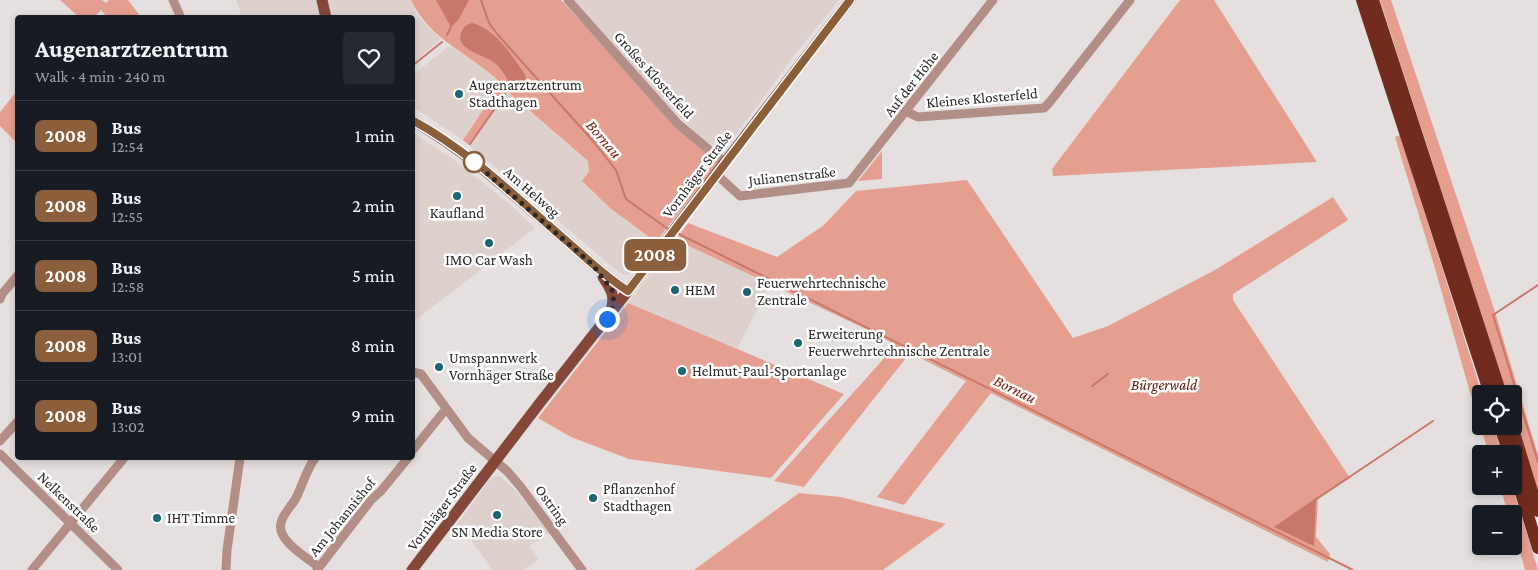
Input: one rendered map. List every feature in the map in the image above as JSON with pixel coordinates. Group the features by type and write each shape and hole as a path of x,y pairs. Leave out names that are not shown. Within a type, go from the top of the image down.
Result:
{"highway":[{"path":"1362,0 1487,385"},
{"path":"1373,0 1499,385"},
{"path":"1515,435 1538,511"},
{"path":"1522,495 1538,548"}],"main road":[{"path":"322,0 325,15"},
{"name":"Vornhäger Straße","path":"412,570 609,317 724,163 850,0"},
{"name":"Am Helweg","path":"415,122 466,155 592,264 628,291"},
{"path":"592,264 612,290 613,304 609,317"}],"street":[{"path":"173,0 180,15"},
{"name":"Großes Klosterfeld","path":"568,0 678,124 724,163"},
{"name":"Auf der Höhe","path":"849,183 907,112 993,0"},
{"name":"Kleines Klosterfeld","path":"907,112 918,117 1044,108 1130,0"},
{"name":"Julianenstraße","path":"716,174 740,196 849,183"},
{"path":"0,299 15,279"},
{"name":"Vornhäger Straße","path":"417,373 468,438 495,461"},
{"path":"415,447 446,409"},
{"path":"0,442 15,424"},
{"name":"Nelkenstraße","path":"0,454 118,570"},
{"path":"32,570 122,460"},
{"path":"226,570 240,460"},
{"path":"314,460 297,497 280,523 280,529 282,537 318,569"},
{"name":"Am Johannishof","path":"318,569 371,500 381,491 406,460"},
{"name":"Ostring","path":"495,461 507,471 532,501 581,569"}],"shaded area":[{"path":"236,0 411,0 417,14 441,39 415,61 415,15 241,15"},
{"path":"436,0 469,0 459,19 451,27"},
{"path":"575,0 839,0 797,52 726,148 718,150 697,134 661,99"},
{"path":"472,23 489,31 510,52 526,76 524,89 520,91 515,90 496,64 473,52 463,44 460,39 461,33 465,27"},
{"path":"448,47 452,47 486,68 501,83 463,140 415,108 415,73"},
{"path":"507,92 588,161 589,170 582,181 610,208 656,242 629,275 622,274 615,269 469,145"},
{"path":"415,134 453,159 506,201 535,228 415,320"},
{"path":"676,240 770,284 737,349 628,303"},
{"path":"501,477 516,491 549,533 529,546 539,559 523,570 493,570 457,524 491,478"},
{"path":"1316,498 1314,546 1274,527"}],"green space":[{"path":"60,0 102,0 106,3 109,0 128,0 139,15 105,15 101,10 96,15 77,15"},
{"path":"411,0 561,0 680,129 718,163 656,242 610,208 582,181 589,171 588,161 508,92 469,145 463,140 501,83 429,26"},
{"path":"1180,0 1214,0 1317,162 1053,176 1052,169"},
{"path":"1380,0 1391,0 1495,312 1517,385 1504,385"},
{"path":"15,93 15,141 0,126 0,112"},
{"path":"1400,135 1479,385 1472,385 1472,399 1434,265 1395,137"},
{"path":"882,151 882,179 858,181"},
{"name":"Bürgerwald","path":"967,180 1073,338 1108,326 1215,270 1333,197 1348,220 1233,294 1233,300 1350,478 1318,499 1316,537 1330,554 1328,562 991,393 904,505 877,497 966,381 910,353 804,487 774,481 896,345 864,328 676,240 688,223 777,257 824,225 856,191"},
{"name":"Helmut-Paul-Sportanlage","path":"628,303 844,394 771,478 629,459 571,437 538,418"},
{"path":"1522,402 1538,455 1538,492 1521,435"},
{"path":"1483,435 1496,435 1499,445 1486,445"},
{"path":"799,493 841,497 946,524 883,570 694,570"},
{"path":"1503,495 1515,495 1518,505 1505,505"},
{"path":"1522,518 1538,570 1525,570 1521,555"}],"waterway":[{"name":"Bornau","path":"481,0 489,23 498,35 593,141 616,170 626,199 668,229"},
{"path":"447,35 451,27"},
{"path":"415,64 442,42"},
{"path":"470,144 505,94"},
{"name":"Bornau","path":"677,233 1353,570"},
{"path":"1538,285 1493,315 1538,462"},
{"path":"1092,386 1108,374"},
{"path":"1315,500 1433,421"}],"bus line":[{"name":"2008","path":"415,122 466,155 592,264 628,291 850,0"}],"place":[{"name":"Augenarztzentrum Stadthagen","path":"459,94"},
{"name":"Kaufland","path":"457,196"},
{"name":"IMO Car Wash","path":"489,243"},
{"name":"HEM","path":"675,290"},
{"name":"Feuerwehrtechnische Zentrale","path":"747,292"},
{"name":"Erweiterung Feuerwehrtechnische Zentrale","path":"798,343"},
{"name":"Umspannwerk Vornhäger Straße","path":"439,367"},
{"name":"Helmut-Paul-Sportanlage","path":"682,371"},
{"name":"Pflanzenhof Stadthagen","path":"593,498"},
{"name":"SN Media Store","path":"497,515"},
{"name":"IHT Timme","path":"157,518"}],"route":[{"path":"474,162 592,264 612,290 613,304 607,319"}]}
